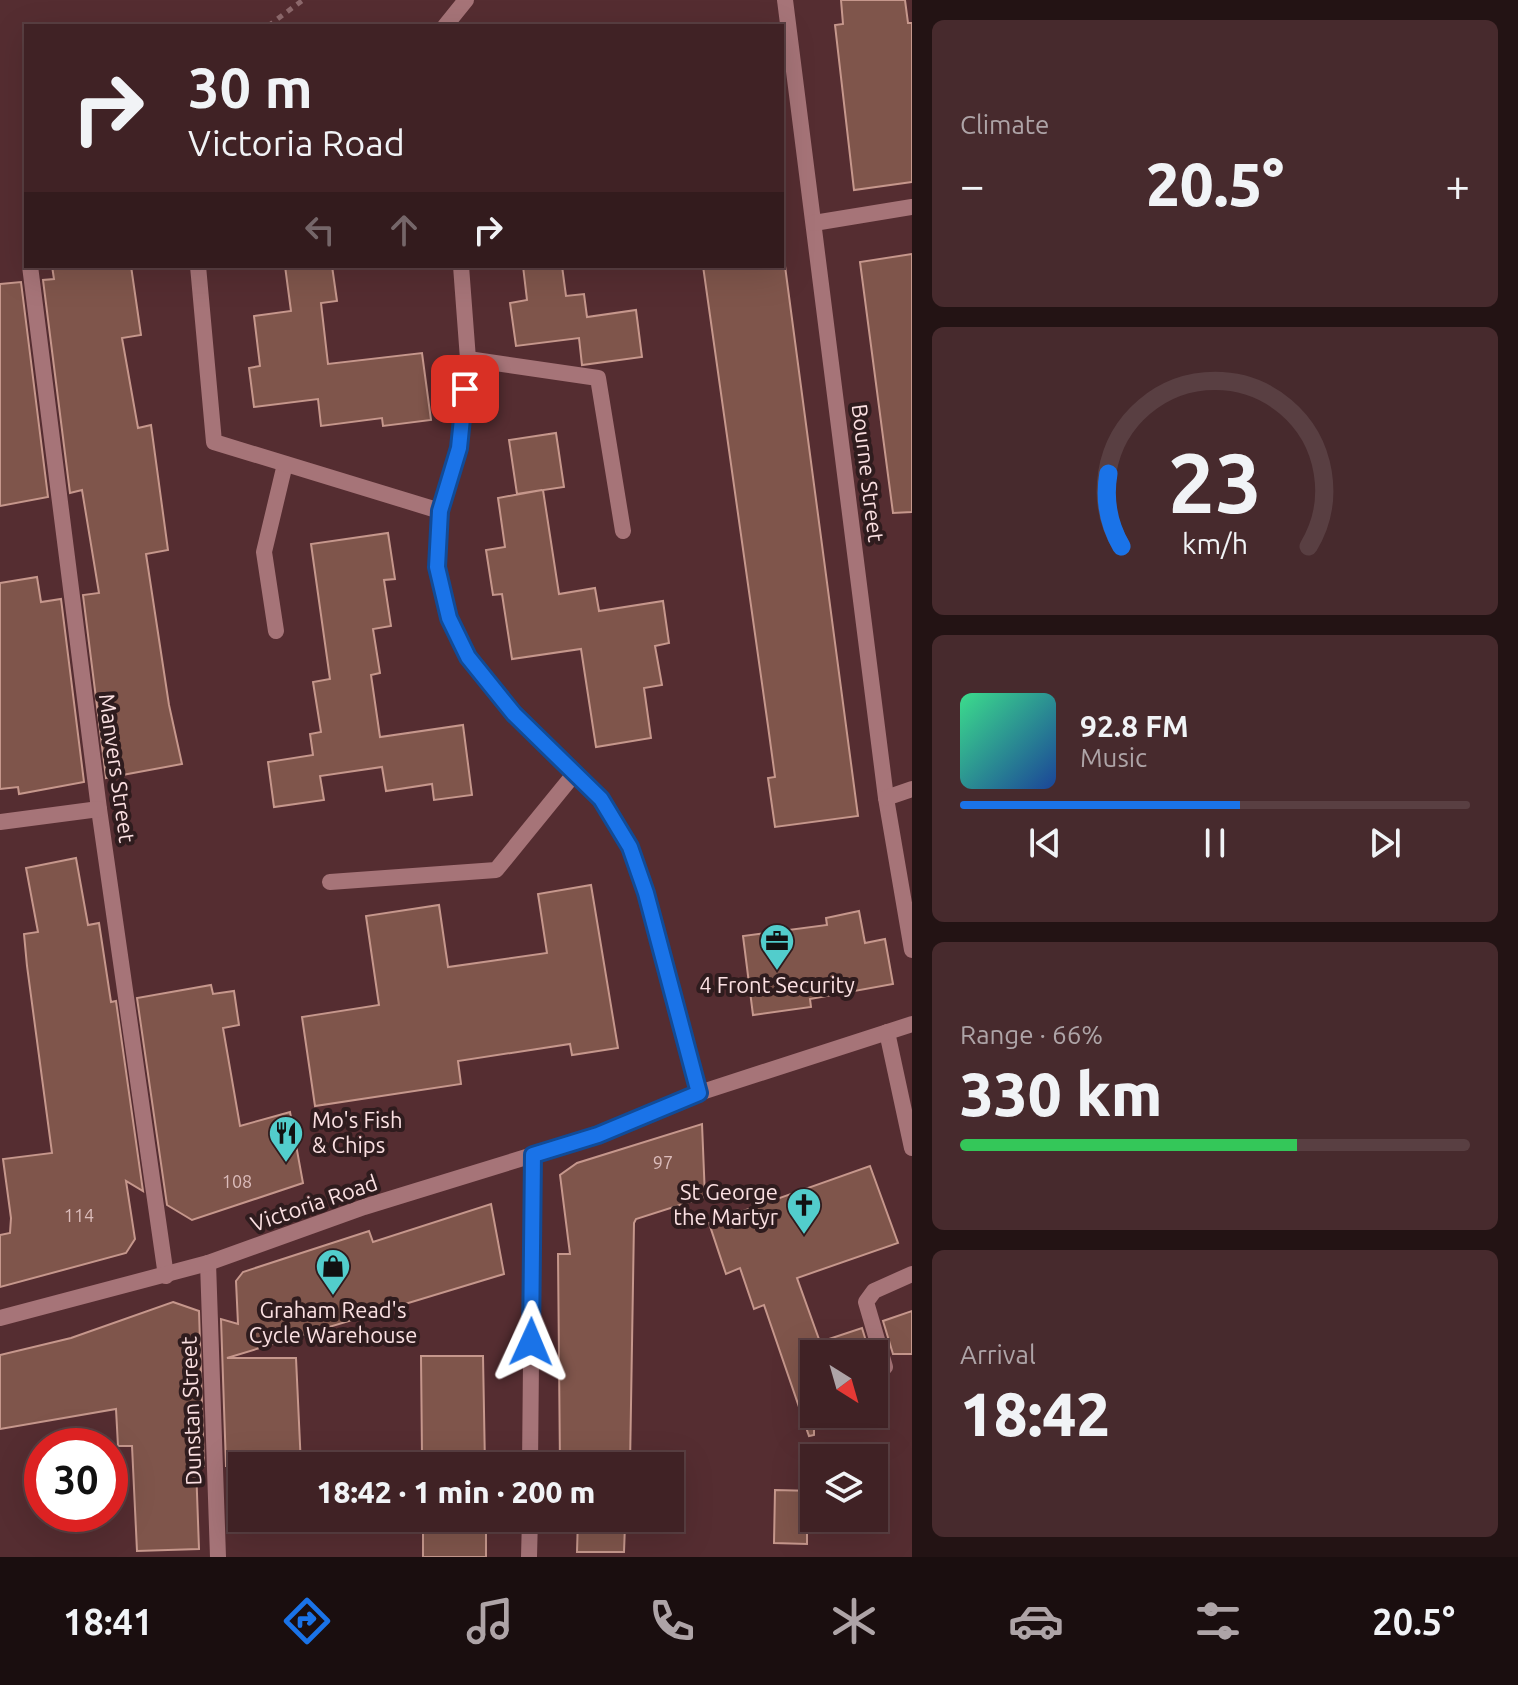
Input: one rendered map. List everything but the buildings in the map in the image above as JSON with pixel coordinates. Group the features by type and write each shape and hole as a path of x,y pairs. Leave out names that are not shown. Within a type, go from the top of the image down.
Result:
{"street":[{"path":"447,24 466,0"},
{"name":"Bourne Street","path":"785,0 886,798 912,950"},
{"path":"814,223 912,207"},
{"name":"Manvers Street","path":"30,268 99,809 166,1276"},
{"path":"198,268 214,442 440,511"},
{"path":"461,268 468,359 459,448 440,511 437,567 449,618 468,657 514,714 601,799 630,847 646,893 699,1093"},
{"path":"468,359 598,378 623,531"},
{"path":"276,631 264,552 285,464"},
{"path":"330,882 496,870 575,773"},
{"path":"886,798 912,789"},
{"path":"0,822 99,809"},
{"name":"Victoria Road","path":"0,1318 208,1263 364,1207 598,1135 699,1093 912,1024"},
{"path":"887,1032 912,1148"},
{"path":"530,1452 533,1155"},
{"name":"Dunstan Street","path":"208,1263 218,1557"},
{"path":"877,1340 866,1302 874,1291 912,1274"},
{"path":"529,1557 530,1532"}],"path":[{"path":"271,24 303,0"}],"place":[{"name":"4 Front Security","path":"777,972"},
{"name":"Mo's Fish & Chips","path":"286,1164"},
{"name":"St George the Martyr","path":"804,1236"},
{"name":"Graham Read's Cycle Warehouse","path":"333,1297"}],"route":[{"path":"465,389 459,448 440,511 437,567 449,618 468,657 514,714 601,799 630,847 646,893 699,1093 598,1135 533,1155 531,1342"}]}
